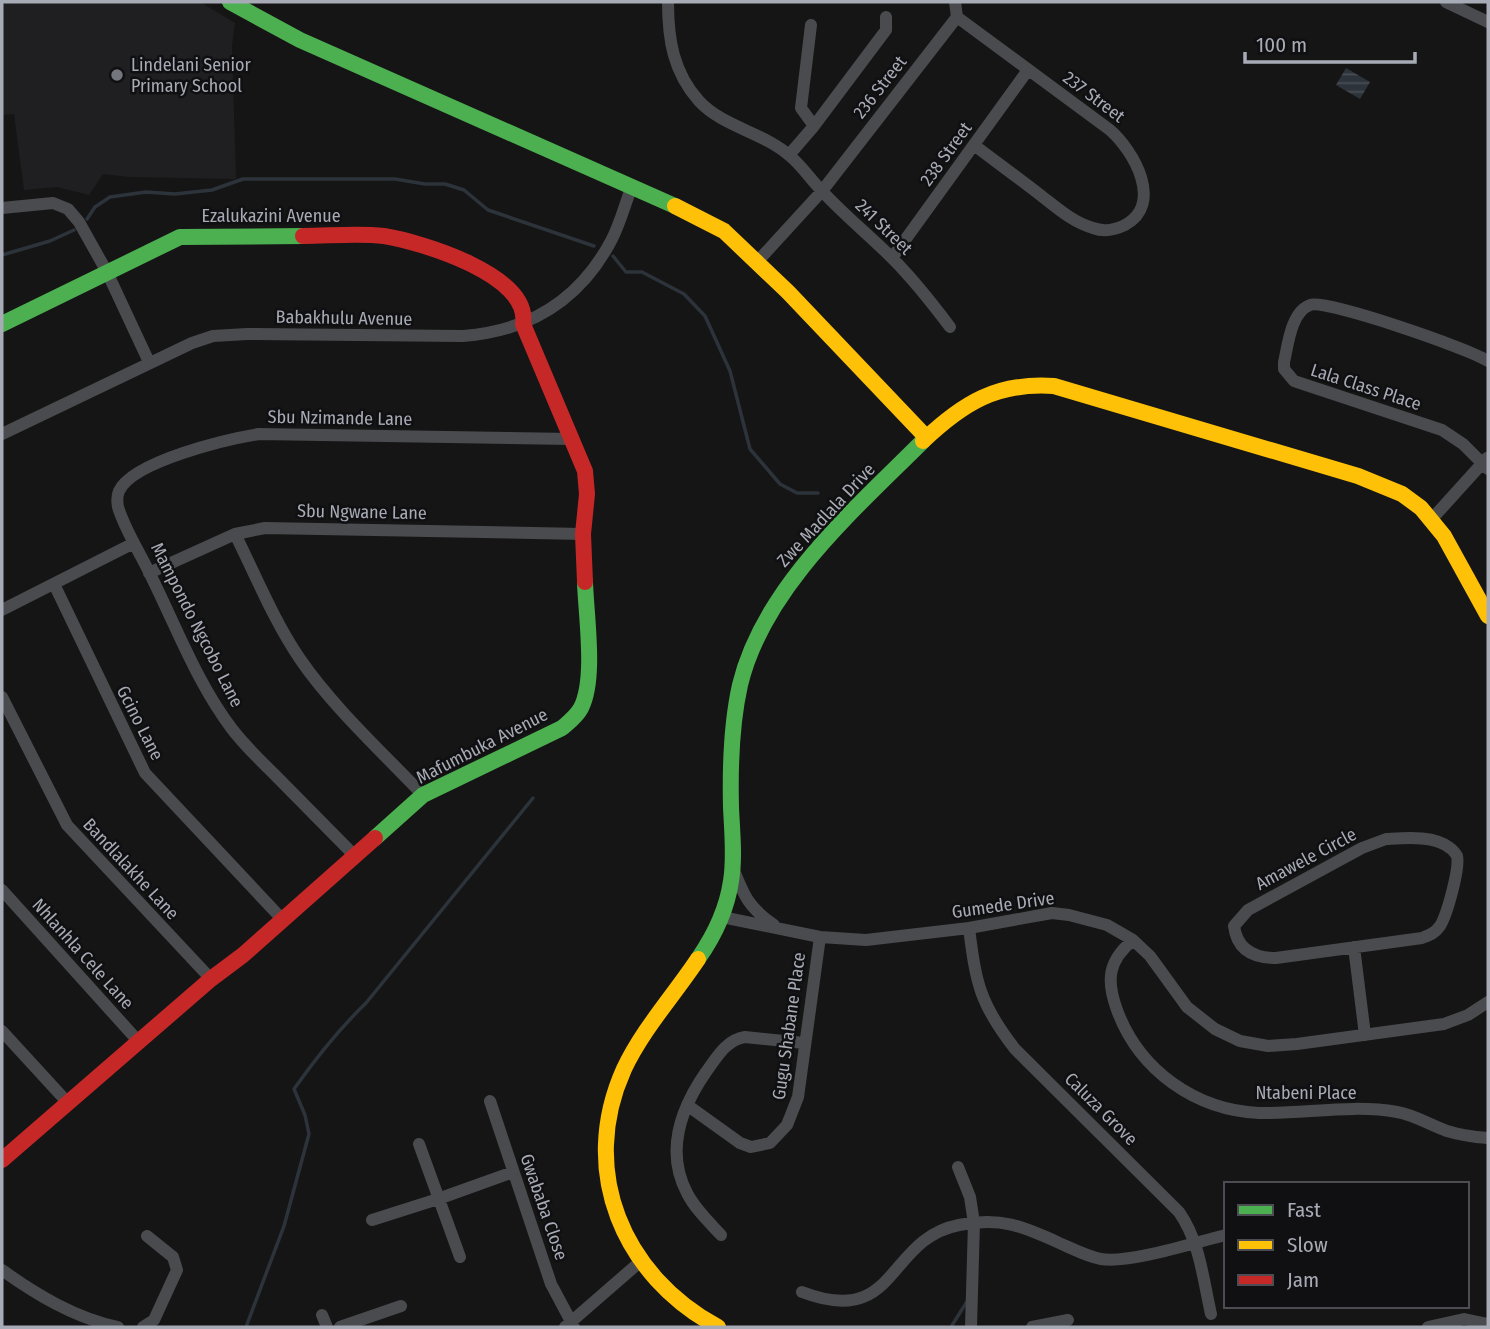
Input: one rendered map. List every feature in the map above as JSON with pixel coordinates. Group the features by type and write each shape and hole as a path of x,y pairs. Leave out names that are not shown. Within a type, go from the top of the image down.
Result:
{"street":[{"path":"230,2 300,40 632,186 715,226 757,262 926,437"},
{"name":"241 Street","path":"668,2 670,48 674,62 699,101 711,112 771,142 789,155 822,191 892,258 934,304 950,327"},
{"path":"955,2 957,17"},
{"path":"1447,2 1488,22"},
{"path":"789,155 886,30 886,17"},
{"name":"237 Street","path":"957,17 1110,130 1133,155 1140,175 1142,209 1135,219 1122,227 1107,231 1094,229 1072,219 974,145"},
{"name":"236 Street","path":"757,262 822,191 957,17"},
{"path":"811,25 801,108 814,126"},
{"name":"238 Street","path":"892,258 1028,70"},
{"name":"Babakhulu Avenue","path":"2,434 192,343 229,334 463,336 490,334 523,324 557,305 583,283 612,239 632,186"},
{"path":"2,208 54,203 68,209 79,222 107,272 149,362"},
{"name":"Ezalukazini Avenue","path":"2,324 180,237 350,235 393,238 448,254 489,276 519,300 524,313 523,324"},
{"name":"Lala Class Place","path":"1431,520 1486,463 1442,430 1294,381 1288,376 1284,362 1298,316 1309,305 1316,304 1343,310 1469,350 1488,361"},
{"name":"Mafumbuka Avenue","path":"2,1160 211,979 243,955 423,795 562,727 575,717 582,706 589,677 583,534 585,471 523,324"},
{"name":"Zwe Madlala Drive","path":"718,1327 679,1303 657,1283 625,1235 613,1206 607,1168 606,1147 612,1105 620,1076 636,1047 700,958 722,917 733,868 730,744 746,664 770,613 798,570 926,437 966,406 992,393 1014,386 1039,384 1063,387 1389,487 1411,500 1431,520 1451,549 1488,616"},
{"name":"Sbu Nzimande Lane","path":"120,490 144,471 185,452 220,441 259,434 572,439"},
{"name":"Mampondo Ngcobo Lane","path":"120,490 118,505 134,543 195,670 233,731 354,855"},
{"name":"Sbu Ngwane Lane","path":"149,573 235,534 265,528 583,534"},
{"path":"235,534 285,636 299,658 315,680 423,795"},
{"path":"2,610 134,543"},
{"name":"Gcino Lane","path":"54,584 145,773 282,919"},
{"name":"Bandlalakhe Lane","path":"2,697 67,825 211,979"},
{"name":"Amawele Circle","path":"1385,839 1426,839 1441,842 1452,849 1457,856 1457,867 1444,918 1432,934 1422,938 1354,947 1260,958 1250,954 1241,944 1235,935 1234,926 1248,910 1362,848 1385,839"},
{"path":"733,868 743,895 750,905 777,928"},
{"name":"Nhlanhla Cele Lane","path":"2,890 139,1042"},
{"name":"Gumede Drive","path":"722,917 820,937 866,940 969,928 1052,913 1107,925 1133,940 1150,956 1187,1007 1215,1029 1240,1041 1268,1046 1444,1024 1468,1015 1488,1002"},
{"name":"Caluza Grove","path":"969,928 975,977 984,1003 996,1024 1015,1049 1170,1201 1189,1227 1195,1243 1211,1314"},
{"name":"Gugu Shabane Place","path":"687,1105 740,1143 751,1147 770,1143 787,1125 798,1097 820,937"},
{"name":"Ntabeni Place","path":"1133,940 1121,950 1114,963 1110,993 1120,1019 1140,1055 1170,1083 1198,1098 1226,1108 1257,1113 1374,1110 1397,1112 1447,1131 1488,1138"},
{"path":"1354,947 1364,1035"},
{"path":"2,1031 68,1103"},
{"path":"721,1235 697,1209 687,1194 681,1177 676,1142 678,1126 687,1105 714,1060 737,1039 745,1037 804,1043"},
{"name":"Gwababa Close","path":"490,1101 551,1284 570,1326"},
{"path":"419,1144 460,1257"},
{"path":"958,1167 970,1197 974,1223 971,1326"},
{"path":"372,1220 513,1172"},
{"path":"802,1292 834,1307 866,1304 885,1288 926,1242 947,1228 974,1223 1007,1223 1100,1259 1124,1259 1224,1236"},
{"path":"143,1327 154,1320 177,1270 173,1257 147,1236"},
{"path":"570,1326 641,1261"},
{"path":"2,1270 47,1300 89,1320 118,1327"},
{"path":"340,1327 401,1306"},
{"path":"1428,1327 1464,1319 1488,1324"},
{"path":"1032,1327 1068,1320"}],"shaded area":[{"name":"Lindelani Senior Primary School","path":"200,2 235,23 232,46 236,179 103,174 89,195 57,187 24,190 14,114 2,115 2,4"},
{"path":"1346,68 1370,82 1360,99 1336,85"}],"waterway":[{"path":"87,219 95,207 110,197 146,192 175,194 212,190 243,179 395,179 445,184 464,190 488,210 594,246"},
{"path":"2,255 50,241 74,230"},
{"path":"613,256 626,272 642,272 684,294 705,316 730,371 750,449 780,484 797,493 818,493"},
{"path":"246,1327 284,1226 309,1134 305,1115 294,1089 328,1044 366,1003 533,798"},
{"path":"951,1327 968,1300"}],"traffic: fast":[{"path":"230,2 300,40 675,206"},
{"path":"2,324 180,237 303,236"},
{"path":"698,959 719,922 731,881 733,730 740,685 752,649 790,583 815,552 923,441"},
{"path":"375,838 423,795 562,728 577,714 586,696 588,681 585,582"}],"traffic: slow":[{"path":"675,206 724,231 788,292 926,437"},
{"path":"923,441 952,416 982,398 1015,388 1054,386 1358,476 1402,494 1421,508 1444,536 1488,616"},
{"path":"698,959 649,1026 624,1069 611,1107 606,1145 608,1182 618,1217 634,1250 657,1280 685,1305 718,1327"}],"traffic: jam":[{"path":"303,236 364,235 401,239 470,264 510,290 521,306 523,324 585,471 585,582"},
{"path":"2,1160 211,979 243,955 375,838"}],"place":[{"name":"Lindelani Senior Primary School","path":"117,75"}]}
